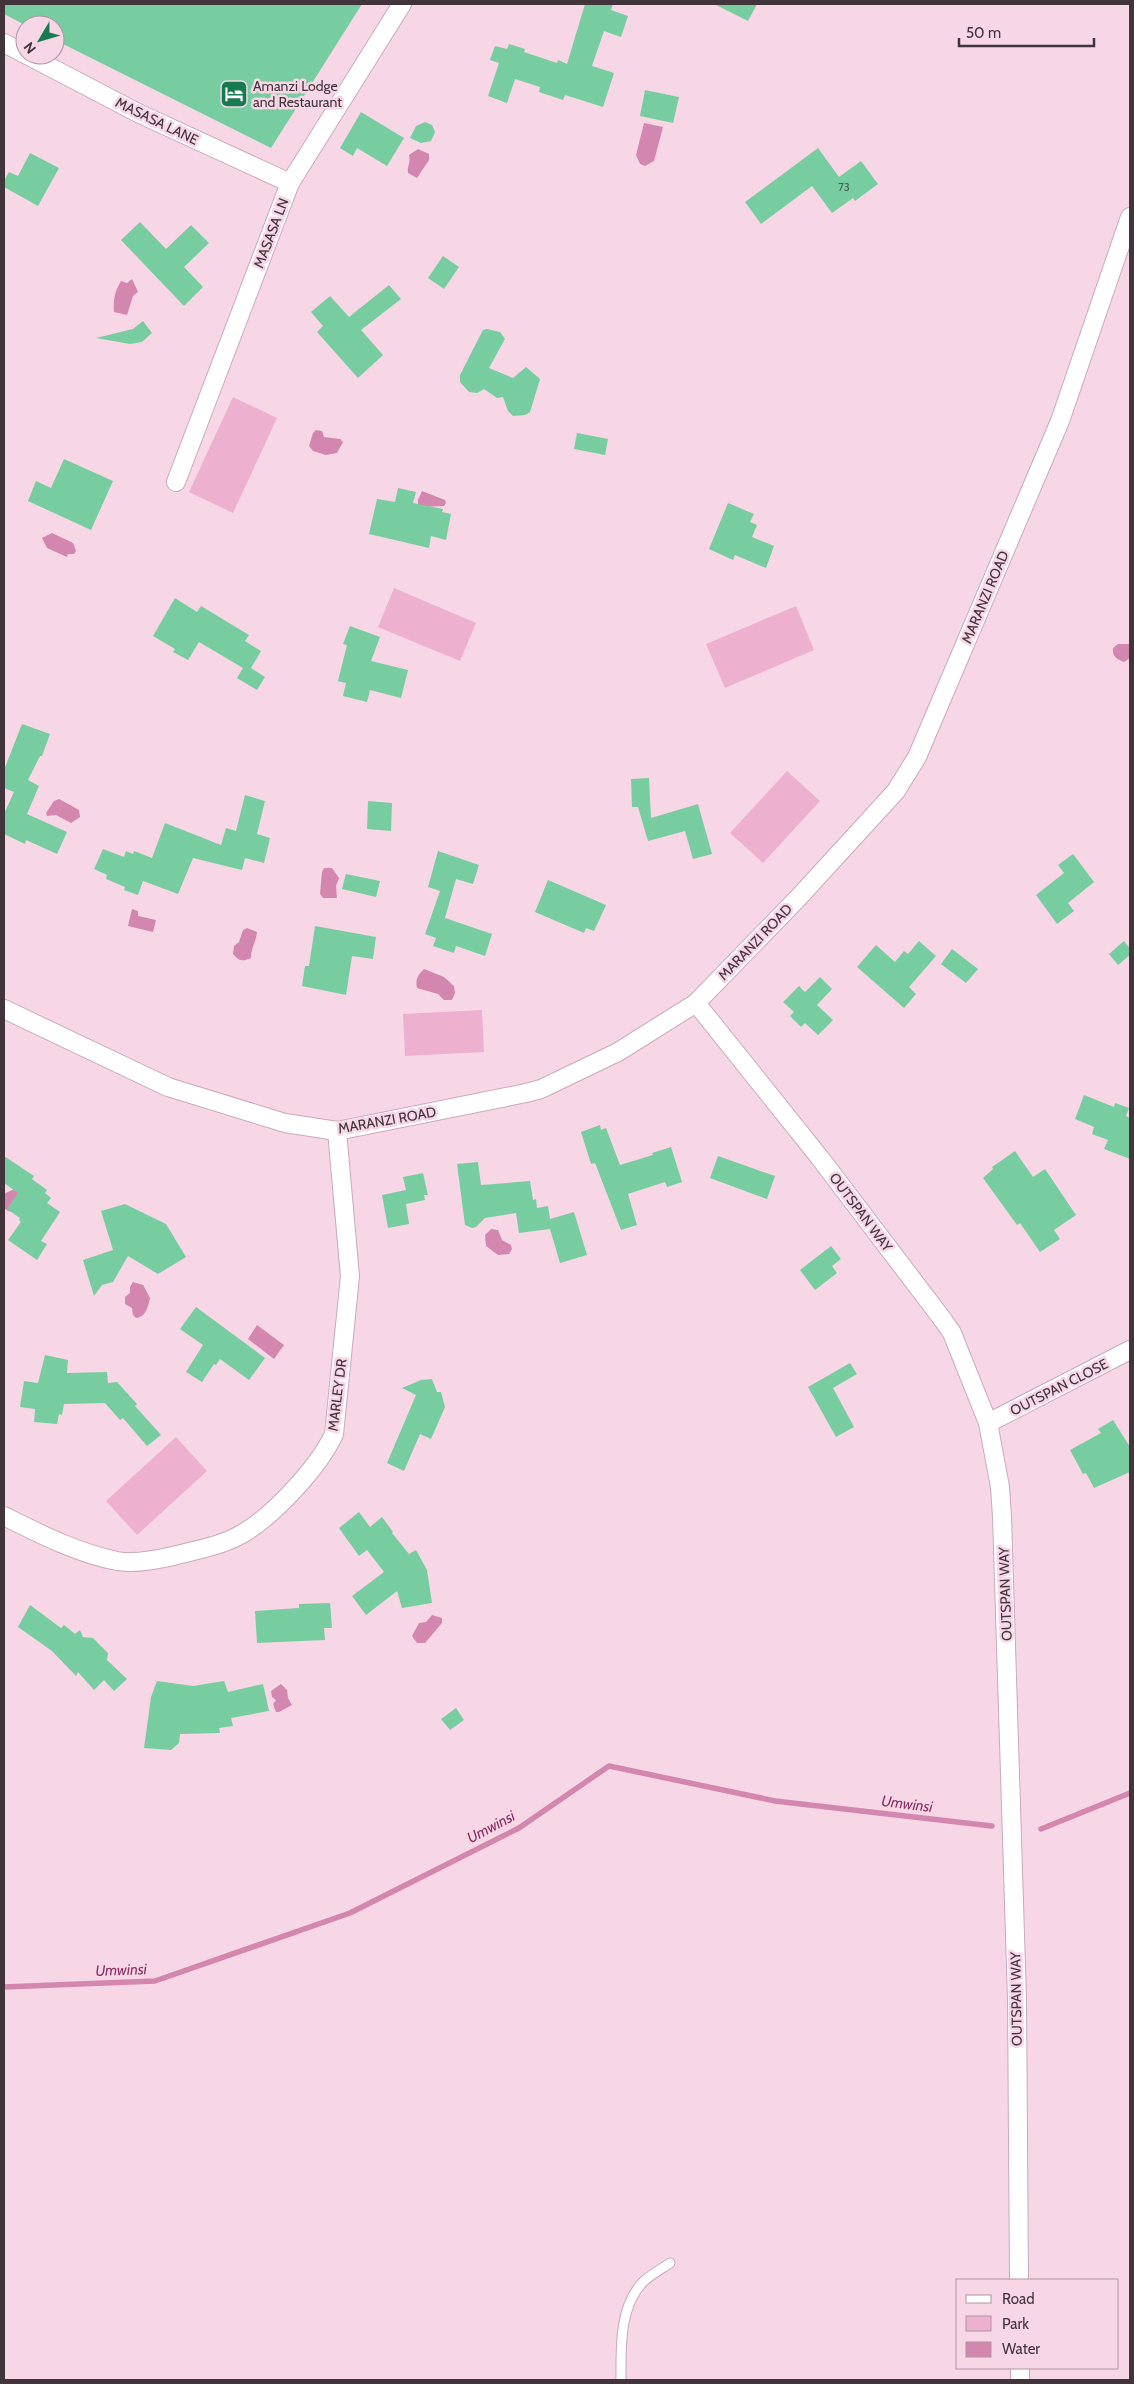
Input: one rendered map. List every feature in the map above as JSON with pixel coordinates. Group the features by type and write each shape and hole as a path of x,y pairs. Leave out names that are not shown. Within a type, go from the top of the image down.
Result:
{"street":[{"name":"MASASA LN","path":"176,482 290,183 402,4"},
{"name":"MASASA LANE","path":"47,65 138,113 290,183"},
{"name":"MARANZI ROAD","path":"4,1009 168,1087 285,1123 337,1131 541,1089 618,1052 696,1003 799,897 896,790 917,757 1060,421 1126,244 1130,217"},
{"name":"OUTSPAN WAY","path":"696,1003 820,1158 943,1320 952,1333 988,1423 1000,1487 1002,1517 1017,1999 1019,2279"},
{"name":"MARLEY DR","path":"4,1516 68,1546 118,1561 157,1560 216,1545 242,1534 263,1519 300,1482 327,1449 334,1434 350,1276 337,1131"},
{"name":"OUTSPAN CLOSE","path":"988,1423 1130,1350"}],"lane":[{"path":"622,2380 621,2340 630,2300 644,2281 670,2263"}],"green space":[{"path":"233,397 277,418 233,513 189,492"},
{"path":"394,588 476,623 460,661 378,627"},
{"path":"796,606 814,650 725,688 706,644"},
{"path":"787,771 820,801 763,863 730,833"},
{"path":"482,1010 484,1052 405,1056 403,1014"},
{"path":"176,1437 207,1471 137,1535 106,1501"}],"water":[{"path":"644,123 663,127 654,161 645,166 640,164 636,155"},
{"path":"418,149 429,154 429,160 417,178 408,173 408,171 409,155"},
{"path":"132,279 138,292 133,296 127,315 114,312 114,299 121,281 127,283"},
{"path":"316,430 322,431 324,437 340,439 343,442 337,453 326,455 313,451 309,446 313,433"},
{"path":"422,491 445,500 446,503 444,506 418,507 418,500"},
{"path":"52,533 73,543 76,551 74,554 68,554 67,557 47,548 42,538"},
{"path":"1118,644 1130,644 1130,658 1124,662 1117,659 1113,654 1113,648"},
{"path":"59,799 79,810 80,817 71,823 56,815 47,816 46,813 54,801"},
{"path":"324,868 332,868 339,878 336,886 337,898 323,898 320,894"},
{"path":"132,909 138,911 138,916 156,920 153,932 128,926"},
{"path":"247,928 257,932 251,958 241,960 233,954 234,946 239,942 243,930"},
{"path":"424,969 444,977 454,986 455,993 452,1000 444,1000 438,994 417,988 417,977"},
{"path":"24,1184 14,1212 8,1211 4,1208 4,1194"},
{"path":"491,1229 498,1230 502,1240 511,1245 512,1249 509,1254 498,1255 486,1246 485,1235"},
{"path":"133,1282 143,1285 150,1298 144,1314 136,1318 133,1315 132,1308 125,1304 125,1297 130,1293 130,1287"},
{"path":"257,1325 284,1345 274,1359 248,1339"},
{"path":"432,1615 442,1618 442,1623 425,1643 417,1643 412,1636 419,1623 426,1622"},
{"path":"281,1684 287,1690 288,1698 292,1705 276,1712 273,1704 276,1700 272,1697 271,1691"}],"building":[{"name":"Amanzi Lodge and Restaurant","path":"4,4 362,4 271,148 65,45 65,15 15,15 15,20 4,14"},
{"path":"585,4 613,4 611,10 628,16 621,37 604,31 592,66 614,73 603,107 565,95 563,100 539,92 540,87 515,79 507,103 488,96 499,63 490,60 495,46 507,49 509,44 525,49 524,52 557,63 558,60 567,64"},
{"path":"714,4 757,4 748,21"},
{"path":"645,90 679,97 673,123 640,116"},
{"path":"361,112 404,138 387,166 357,148 353,156 340,148"},
{"path":"425,122 432,125 435,132 431,141 421,143 410,138 416,126"},
{"path":"818,148 839,177 861,161 878,184 855,201 853,198 832,213 812,186 761,224 745,202"},
{"path":"30,153 59,168 38,206 4,187 4,181 9,172 18,176"},
{"path":"140,222 166,249 191,225 209,243 184,267 203,287 184,306 121,240"},
{"path":"443,256 459,267 444,289 428,278"},
{"path":"389,285 401,299 361,330 383,355 358,378 317,332 323,326 311,312 330,296 349,317"},
{"path":"143,321 152,333 142,342 130,344 96,338 133,329"},
{"path":"483,330 500,332 505,339 489,368 513,378 526,367 540,379 530,412 525,415 513,416 508,411 503,397 497,398 484,389 477,393 469,392 460,382 460,375"},
{"path":"577,433 608,439 605,455 574,449"},
{"path":"64,459 113,481 91,530 28,501 36,481 51,488"},
{"path":"398,488 416,492 413,503 443,509 442,512 451,514 446,540 431,536 429,548 369,534 377,499 395,502"},
{"path":"728,503 754,514 750,522 757,525 752,537 774,546 766,568 735,555 733,560 709,549"},
{"path":"175,598 197,612 201,606 249,635 245,641 261,651 251,668 265,677 257,690 237,678 243,668 199,642 188,660 173,652 175,649 153,636"},
{"path":"350,626 380,637 371,661 408,670 401,698 370,690 367,702 343,696 346,683 338,681 347,645 343,644"},
{"path":"22,724 50,734 42,756 40,756 28,780 39,786 27,814 67,832 57,854 26,840 25,844 4,834 4,814 14,792 4,788 4,770"},
{"path":"649,778 651,818 698,804 712,854 693,859 685,831 648,841 638,807 632,807 631,779"},
{"path":"245,795 265,801 257,834 270,838 264,863 245,858 242,870 193,858 178,894 143,881 138,895 124,890 125,887 106,879 107,875 94,869 103,849 124,857 126,851 133,854 134,851 152,858 165,823 221,845 226,828 236,831"},
{"path":"368,801 392,803 391,831 367,829"},
{"path":"438,851 479,865 473,884 456,879 445,918 492,934 485,956 456,946 454,953 433,946 436,938 425,934 440,891 428,887"},
{"path":"1073,854 1094,882 1068,903 1074,911 1057,924 1036,895 1064,873 1058,865"},
{"path":"346,874 380,881 376,897 342,889"},
{"path":"548,880 606,905 594,931 586,928 584,933 535,912"},
{"path":"315,926 376,937 373,959 352,956 346,995 302,986 305,966 309,966"},
{"path":"919,941 936,956 909,987 916,994 904,1008 857,967 876,945 895,962 904,951 908,954"},
{"path":"1124,941 1130,949 1130,955 1118,965 1109,954"},
{"path":"952,949 978,969 966,983 941,964"},
{"path":"820,977 832,989 817,1005 833,1020 818,1035 805,1023 801,1027 790,1016 794,1012 783,1002 799,986 805,992"},
{"path":"1084,1095 1114,1107 1115,1103 1129,1108 1126,1116 1130,1118 1130,1159 1104,1149 1108,1140 1092,1134 1094,1127 1075,1119"},
{"path":"600,1125 601,1130 606,1128 620,1165 653,1155 652,1153 671,1147 682,1182 667,1187 665,1182 628,1194 637,1225 621,1230 595,1163 591,1164 581,1132"},
{"path":"1015,1151 1033,1177 1045,1169 1076,1215 1054,1230 1060,1239 1040,1252 1020,1223 1017,1225 983,1178 993,1169 992,1167"},
{"path":"4,1156 34,1176 32,1179 47,1190 45,1193 51,1198 47,1203 60,1212 41,1241 47,1244 37,1260 8,1240 21,1222 20,1218 7,1209 18,1193 4,1183"},
{"path":"718,1156 775,1176 767,1199 710,1178"},
{"path":"478,1162 481,1185 530,1181 533,1200 536,1199 537,1208 548,1206 550,1219 574,1212 587,1255 560,1263 550,1229 519,1233 516,1213 485,1218 476,1227 472,1228 465,1225 457,1164"},
{"path":"423,1173 428,1195 424,1195 425,1200 406,1204 409,1224 388,1228 382,1195 406,1190 403,1177"},
{"path":"125,1204 166,1224 186,1257 158,1274 128,1256 113,1282 102,1285 94,1296 83,1260 113,1250 101,1211"},
{"path":"831,1246 841,1259 832,1266 837,1273 815,1290 800,1270"},
{"path":"196,1307 265,1358 249,1380 220,1359 216,1365 214,1364 202,1382 186,1372 203,1345 180,1329"},
{"path":"45,1355 68,1360 67,1373 107,1372 108,1383 117,1382 161,1435 147,1446 123,1418 120,1420 105,1403 64,1404 62,1415 59,1414 57,1424 34,1422 35,1409 20,1407 24,1381 38,1383"},
{"path":"850,1363 857,1374 833,1388 854,1427 836,1437 808,1387"},
{"path":"432,1379 437,1392 441,1392 445,1407 431,1439 420,1434 404,1471 387,1463 416,1395 402,1388 421,1380"},
{"path":"1113,1420 1130,1447 1130,1472 1094,1488 1086,1473 1083,1474 1070,1450 1101,1433 1098,1429"},
{"path":"359,1512 370,1527 382,1517 409,1554 416,1550 427,1570 432,1603 402,1608 397,1591 366,1615 352,1596 384,1572 367,1550 359,1556 339,1528"},
{"path":"330,1603 332,1628 324,1628 325,1640 257,1643 255,1611 299,1608 299,1604"},
{"path":"30,1605 61,1628 64,1625 75,1634 80,1630 83,1637 93,1638 108,1653 107,1660 127,1679 114,1691 104,1680 94,1690 78,1672 76,1676 52,1651 18,1627"},
{"path":"157,1681 193,1686 224,1681 228,1692 263,1684 269,1711 231,1718 233,1726 219,1728 220,1733 180,1734 179,1743 171,1750 144,1748 151,1697"},
{"path":"456,1708 464,1720 450,1730 441,1719"}],"waterway":[{"name":"Umwinsi","path":"4,1987 155,1981 350,1913 519,1828 609,1766 775,1801 992,1826"},
{"name":"Umwinsi","path":"1041,1829 1130,1793"}],"place":[{"name":"Amanzi Lodge and Restaurant","path":"234,94"}]}
